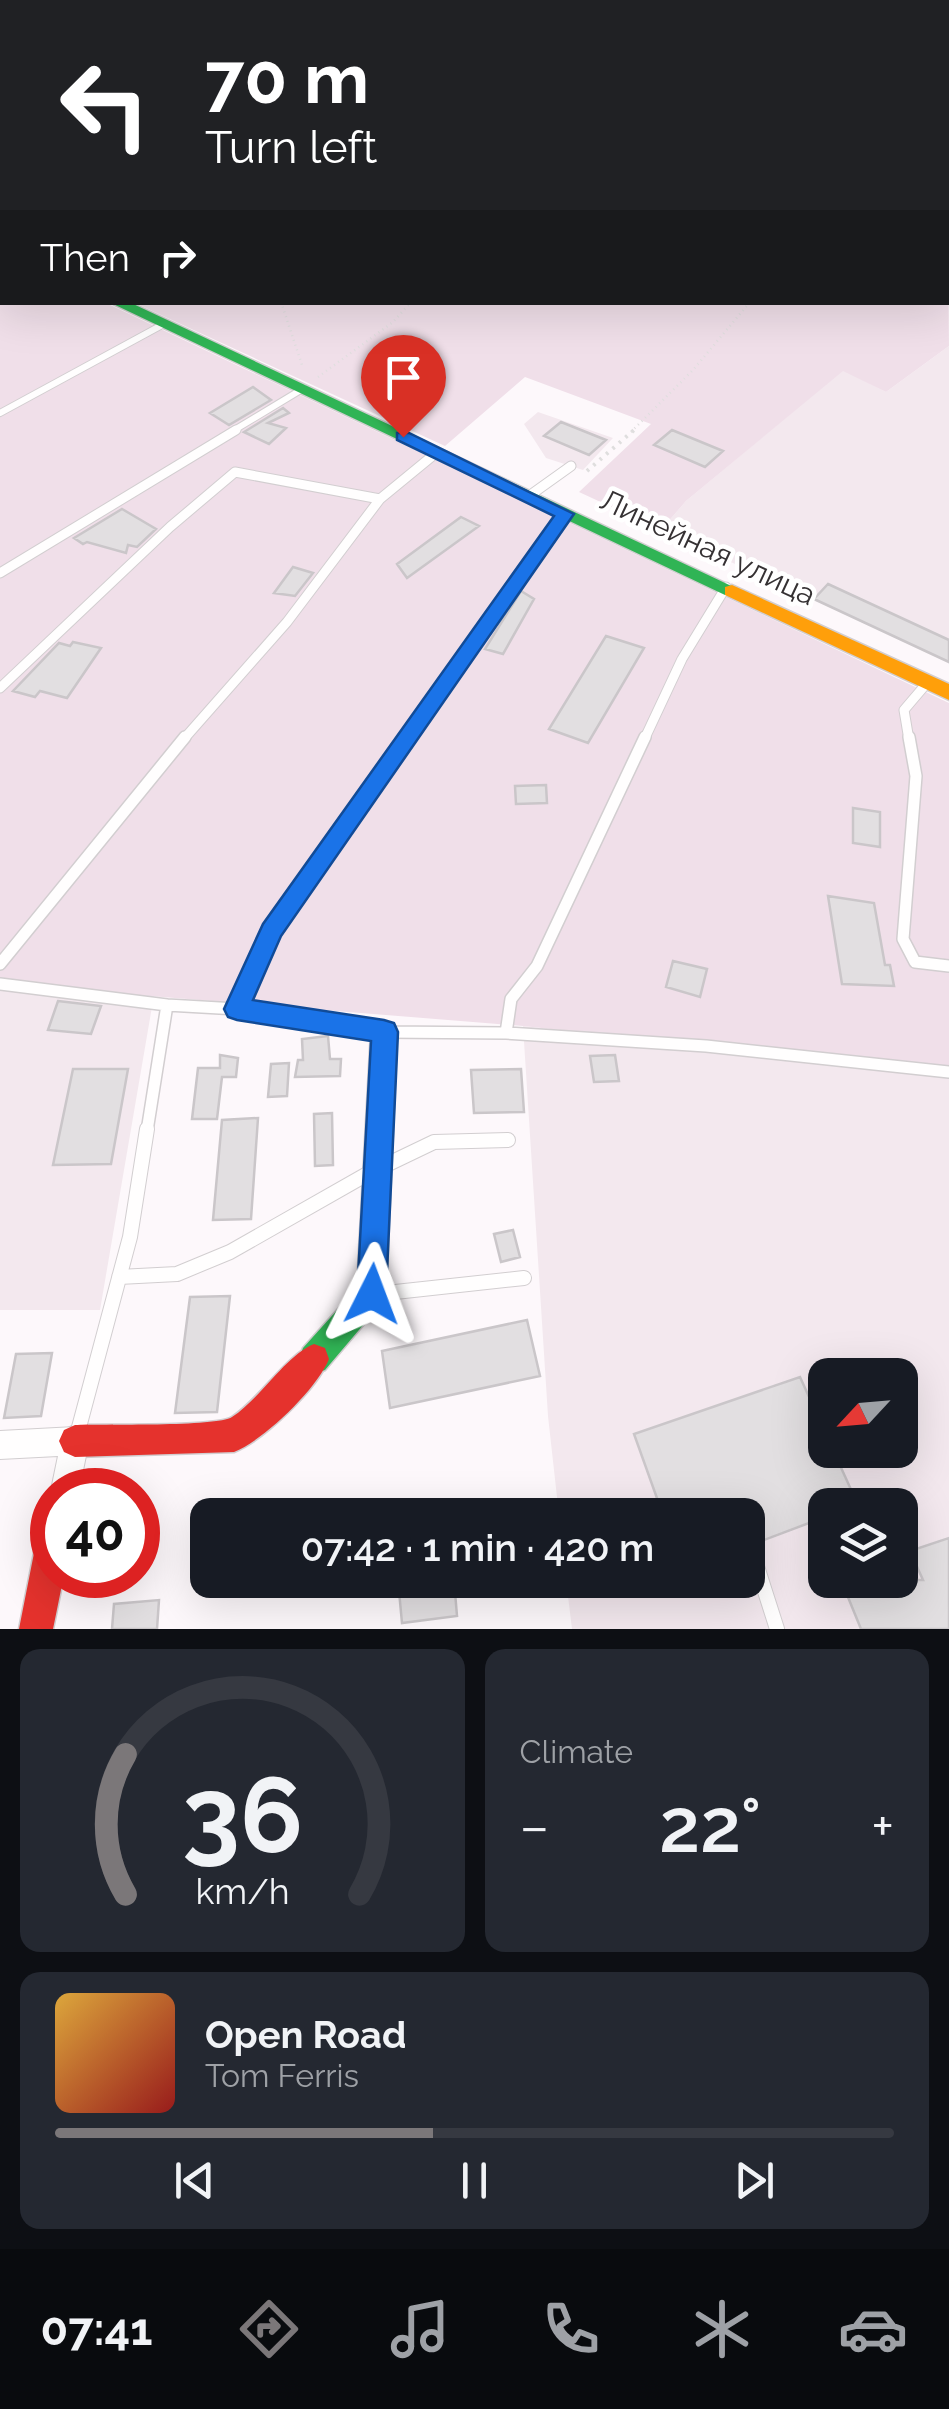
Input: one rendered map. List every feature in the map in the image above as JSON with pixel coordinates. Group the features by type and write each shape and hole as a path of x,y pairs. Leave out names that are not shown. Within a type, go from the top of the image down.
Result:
{"street":[{"name":"Линейная улица","path":"122,305 938,688"},
{"path":"0,1446 234,1436 277,1400 372,1294 384,1032"},
{"path":"70,1468 75,1442"},
{"path":"36,1629 42,1598"}],"lane":[{"path":"0,412 162,324"},
{"path":"0,573 304,388"},
{"path":"0,964 114,821 286,622 380,500 436,453"},
{"path":"528,496 572,466"},
{"path":"0,688 170,526 235,472 380,500"},
{"path":"237,1009 272,931 565,514"},
{"path":"506,1033 511,999 537,966 682,659 726,587"},
{"path":"938,688 904,710 916,776 903,939 915,962 949,966"},
{"path":"0,984 237,1009 384,1032 506,1033 706,1046 949,1072"},
{"path":"75,1442 130,1237 166,1004"},
{"path":"120,1276 178,1274 230,1252 434,1142 508,1140"},
{"path":"372,1294 524,1278"},
{"path":"765,1589 778,1629"}],"path":[{"path":"281,305 301,350 304,388"},
{"path":"304,388 393,322 407,305"},
{"path":"588,470 677,388 747,305"}],"shaded area":[{"path":"0,305 110,305 949,703 949,1072 523,1026 0,984"},
{"path":"139,305 949,305 949,346 886,392 843,371 686,501 661,530 579,492 651,424 525,377 445,446"},
{"path":"949,346 949,662 661,530 686,501 843,370 886,392"},
{"path":"538,412 613,438 583,470 546,458 524,424"},
{"path":"0,984 154,995 100,1310 0,1310"},
{"path":"523,1026 949,1072 949,1629 572,1629 568,1598 765,1598 765,1498 557,1498 548,1416"}],"building":[{"path":"253,387 271,400 229,425 210,413"},
{"path":"283,408 289,413 268,423 286,428 269,444 244,432"},
{"path":"561,422 606,440 589,455 544,436"},
{"path":"672,430 723,451 705,467 654,445"},
{"path":"122,509 156,529 137,547 128,545 126,553 83,544 74,538"},
{"path":"461,517 479,526 407,578 397,564"},
{"path":"293,567 313,573 295,596 274,593"},
{"path":"828,584 949,640 949,662 814,599"},
{"path":"521,591 534,599 503,654 485,649"},
{"path":"606,636 644,648 588,743 549,729"},
{"path":"73,642 101,648 67,698 40,691 35,697 13,691 59,643 70,646"},
{"path":"546,785 547,803 516,804 515,786"},
{"path":"853,808 880,812 880,847 853,843"},
{"path":"828,896 874,903 885,965 890,965 894,986 842,984"},
{"path":"673,961 707,969 700,997 666,987"},
{"path":"58,1001 101,1006 91,1034 48,1030"},
{"path":"328,1036 330,1059 341,1059 340,1076 295,1077 298,1060 303,1060 302,1039"},
{"path":"220,1055 238,1058 236,1077 222,1077 217,1119 192,1119 198,1068 220,1068"},
{"path":"615,1055 619,1081 594,1082 590,1056"},
{"path":"289,1063 287,1096 268,1097 271,1064"},
{"path":"73,1069 128,1069 111,1164 53,1165"},
{"path":"521,1069 524,1112 474,1113 471,1070"},
{"path":"332,1113 333,1165 315,1166 314,1114"},
{"path":"258,1118 251,1219 213,1220 222,1120"},
{"path":"513,1230 520,1257 501,1262 494,1234"},
{"path":"230,1296 217,1412 175,1413 190,1297"},
{"path":"527,1320 540,1376 390,1408 382,1351"},
{"path":"52,1353 41,1416 4,1418 16,1354"},
{"path":"800,1377 808,1395 808,1468 841,1468 850,1488 808,1488 808,1523 765,1540 765,1498 657,1498 634,1434"},
{"path":"949,1538 949,1629 861,1629 848,1598 918,1598 918,1580 923,1580 918,1569 918,1548"},
{"path":"400,1598 456,1598 457,1616 402,1623"},
{"path":"159,1600 157,1629 112,1629 114,1604"}],"traffic: fast":[{"path":"122,305 732,591"},
{"path":"314,1359 371,1294 384,1032"}],"traffic: slow":[{"path":"732,591 949,693"}],"traffic: jam":[{"path":"75,1441 234,1436 277,1400 314,1359"},
{"path":"36,1629 42,1598"}],"route":[{"path":"372,1294 384,1032 237,1009 272,931 565,514 403,437"}]}
